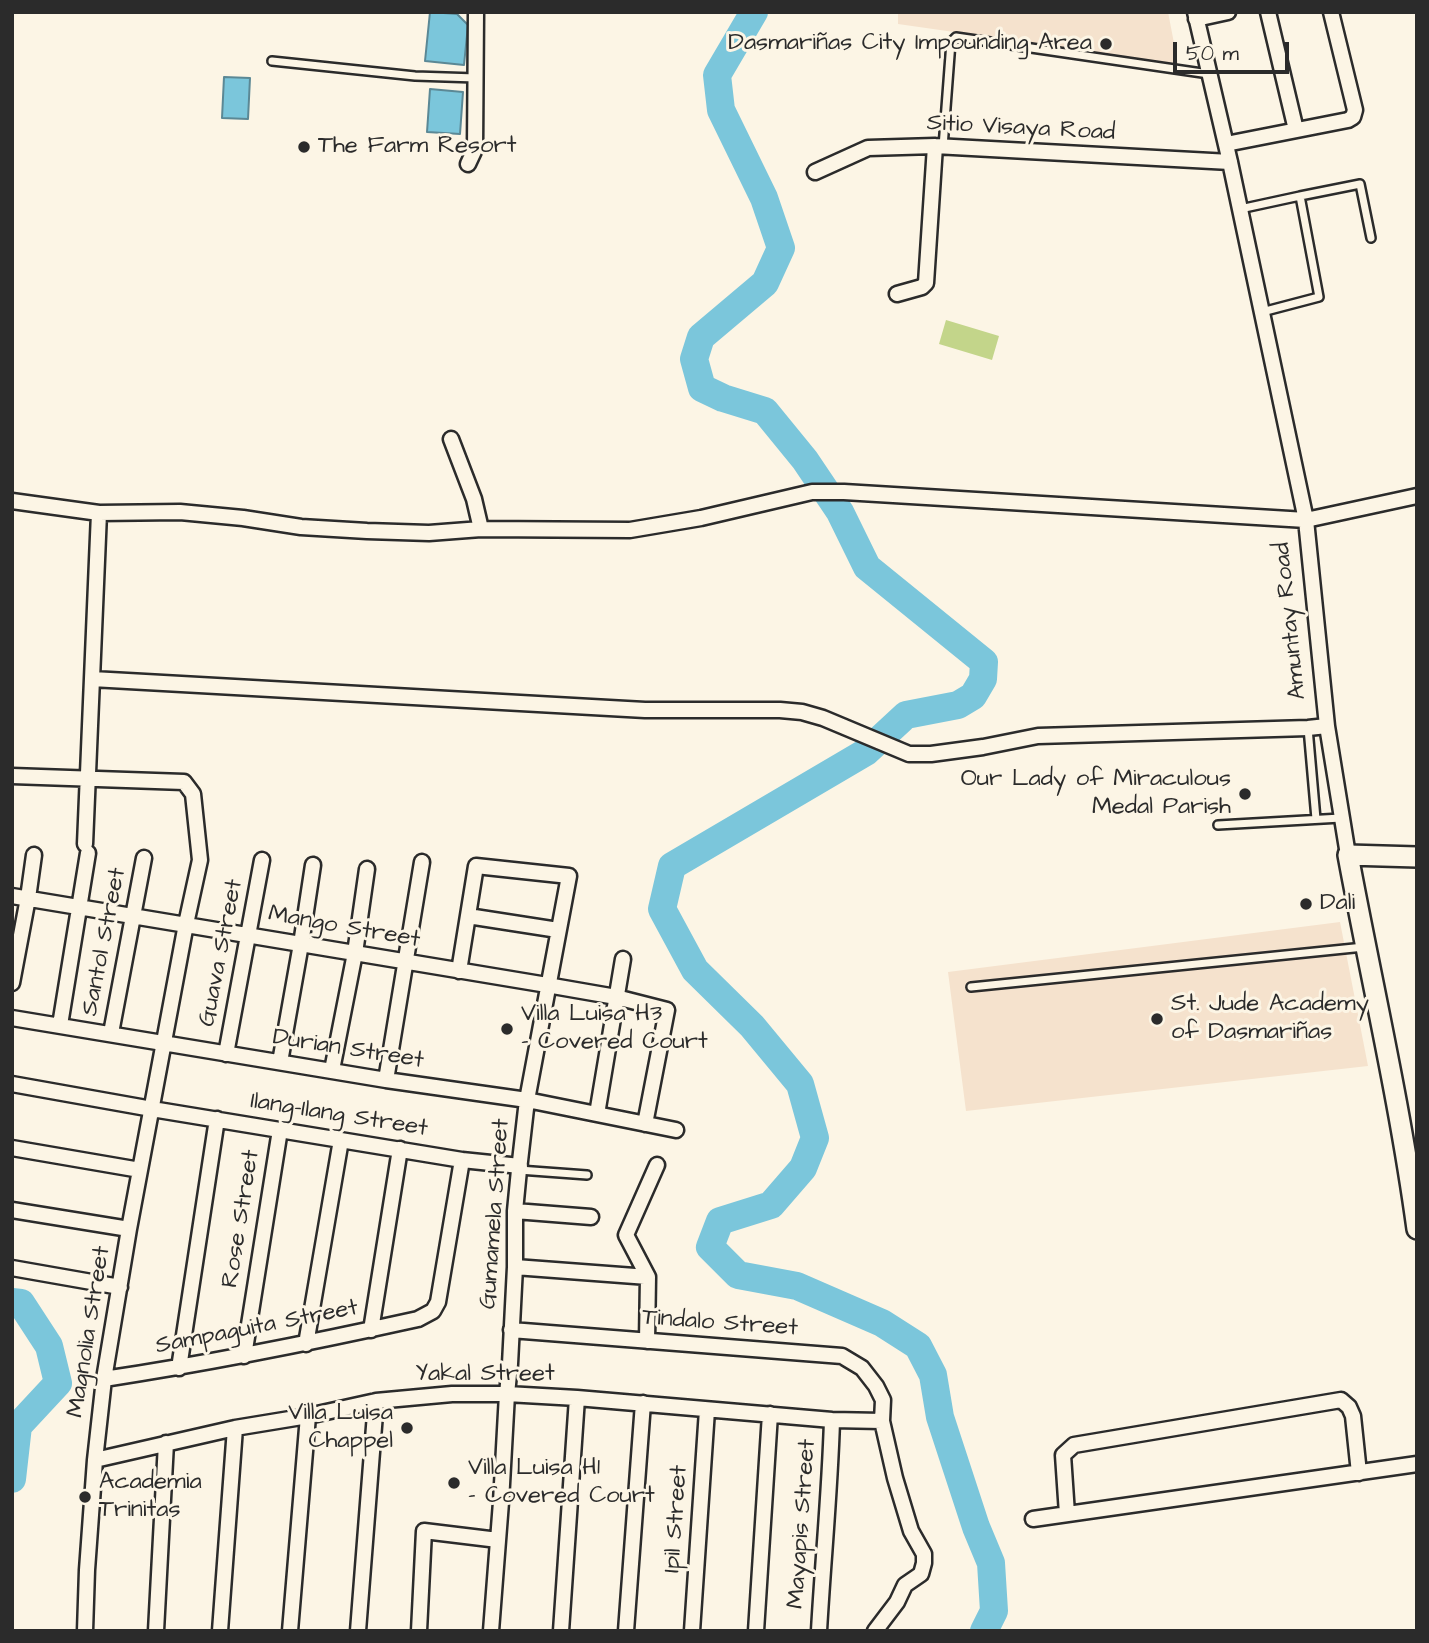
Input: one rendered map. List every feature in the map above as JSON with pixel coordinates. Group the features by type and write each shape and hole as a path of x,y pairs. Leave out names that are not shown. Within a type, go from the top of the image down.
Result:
{"street":[{"path":"468,163 475,149 476,12"},
{"path":"1196,15 1228,12"},
{"path":"1268,12 1296,130"},
{"path":"1226,144 1353,117 1355,110 1331,12"},
{"name":"Amuntay Road","path":"1196,15 1306,520 1327,726 1341,818 1381,1022 1417,1228"},
{"path":"897,293 926,284 939,146"},
{"name":"Sitio Visaya Road","path":"815,172 868,148 939,146 1230,162"},
{"path":"451,439 474,499 481,529"},
{"path":"12,502 99,513 180,513 243,518 302,527 429,533 481,529 630,530 701,518 812,492 1306,520 1417,496"},
{"path":"60,1025 86,849 99,513"},
{"path":"92,679 645,710 802,712 909,754 983,747 1038,736 1327,726"},
{"path":"12,776 88,778"},
{"name":"Magnolia Street","path":"85,1631 94,1460 104,1379 129,1229 200,860 193,794 184,782 88,778"},
{"path":"12,983 34,855"},
{"path":"1348,855 1417,857"},
{"name":"Santol Street","path":"111,1033 144,858"},
{"name":"Guava Street","path":"226,1054 262,860"},
{"path":"386,1080 422,862"},
{"path":"280,1062 313,865"},
{"name":"Gumamela Street","path":"468,916 476,866 569,876 527,1100 519,1168 491,1631"},
{"path":"332,1070 355,953 367,869"},
{"name":"Mango Street","path":"12,896 616,997 667,1010 645,1124"},
{"path":"459,971 468,916 558,930"},
{"path":"597,1114 623,959"},
{"name":"Durian Street","path":"12,1017 386,1080 527,1100 676,1130"},
{"name":"Ilang-Ilang Street","path":"12,1084 519,1168"},
{"path":"179,1368 217,1119"},
{"name":"Rose Street","path":"244,1356 279,1130"},
{"path":"306,1344 341,1140"},
{"path":"12,1147 140,1170"},
{"path":"371,1330 400,1149"},
{"name":"Sampaguita Street","path":"104,1379 306,1344 418,1319 433,1311 438,1302 462,1160"},
{"path":"647,1341 648,1277 626,1235 657,1166"},
{"path":"12,1210 129,1229"},
{"path":"515,1211 591,1217"},
{"path":"515,1267 648,1277"},
{"path":"12,1268 120,1287"},
{"name":"Tindalo Street","path":"511,1330 842,1356 862,1368 876,1386 883,1401 882,1421 895,1478 911,1531 924,1554 921,1574 905,1585 897,1602 876,1631"},
{"name":"Yakal Street","path":"94,1460 235,1428 376,1401 452,1394 578,1398 832,1420 882,1421"},
{"path":"561,1631 578,1398"},
{"path":"1067,1514 1063,1455 1074,1445 1341,1400 1349,1407 1353,1416 1359,1473"},
{"path":"358,1631 376,1401"},
{"path":"626,1631 643,1403"},
{"name":"Ipil Street","path":"692,1631 707,1409"},
{"path":"756,1631 770,1414"},
{"path":"290,1631 308,1416"},
{"name":"Mayapis Street","path":"819,1631 832,1420"},
{"path":"220,1631 235,1428"},
{"path":"156,1631 166,1443"},
{"path":"1033,1519 1417,1464"},
{"path":"419,1631 424,1531 498,1540"}],"lane":[{"path":"939,146 951,42 956,37 1209,74"},
{"path":"272,61 415,76 476,78"},
{"path":"1240,209 1360,184 1371,238"},
{"path":"1262,312 1319,298 1300,196"},
{"path":"1308,728 1316,819"},
{"path":"1218,825 1341,818"},
{"path":"971,988 1365,947"},
{"path":"519,1168 587,1175"}],"shaded area":[{"name":"Dasmariñas City Impounding Area","path":"898,12 1168,12 1178,64 898,24"},
{"name":"St. Jude Academy of Dasmariñas","path":"1340,922 1368,1066 966,1111 948,972"}],"green space":[{"path":"946,320 999,336 992,360 939,344"}],"water":[{"path":"430,12 457,14 468,25 464,65 425,61"},
{"path":"224,77 250,78 248,119 222,118"},
{"path":"430,89 463,92 460,134 427,132"}],"waterway":[{"path":"754,12 717,75 721,110 764,198 781,248 765,283 701,337 694,359 702,388 723,398 765,411 805,460 840,512 867,567 984,662 983,679 973,696 958,705 906,715 866,752 672,866 662,909 695,970 752,1026 800,1084 815,1138 803,1168 771,1205 720,1221 710,1247 738,1275 797,1286 882,1323 918,1346 933,1375 940,1417 976,1527 991,1563 994,1611 984,1631"},
{"path":"12,1302 21,1303 49,1346 58,1383 18,1426 12,1479"}],"place":[{"name":"Dasmariñas City Impounding Area","path":"1106,44"},
{"name":"The Farm Resort","path":"304,147"},
{"name":"Our Lady of Miraculous Medal Parish","path":"1245,794"},
{"name":"Dali","path":"1306,904"},
{"name":"St. Jude Academy of Dasmariñas","path":"1157,1019"},
{"name":"Villa Luisa H3 - Covered Court","path":"507,1029"},
{"name":"Villa Luisa Chappel","path":"407,1428"},
{"name":"Villa Luisa H1 - Covered Court","path":"454,1483"},
{"name":"Academia Trinitas","path":"85,1497"}]}
